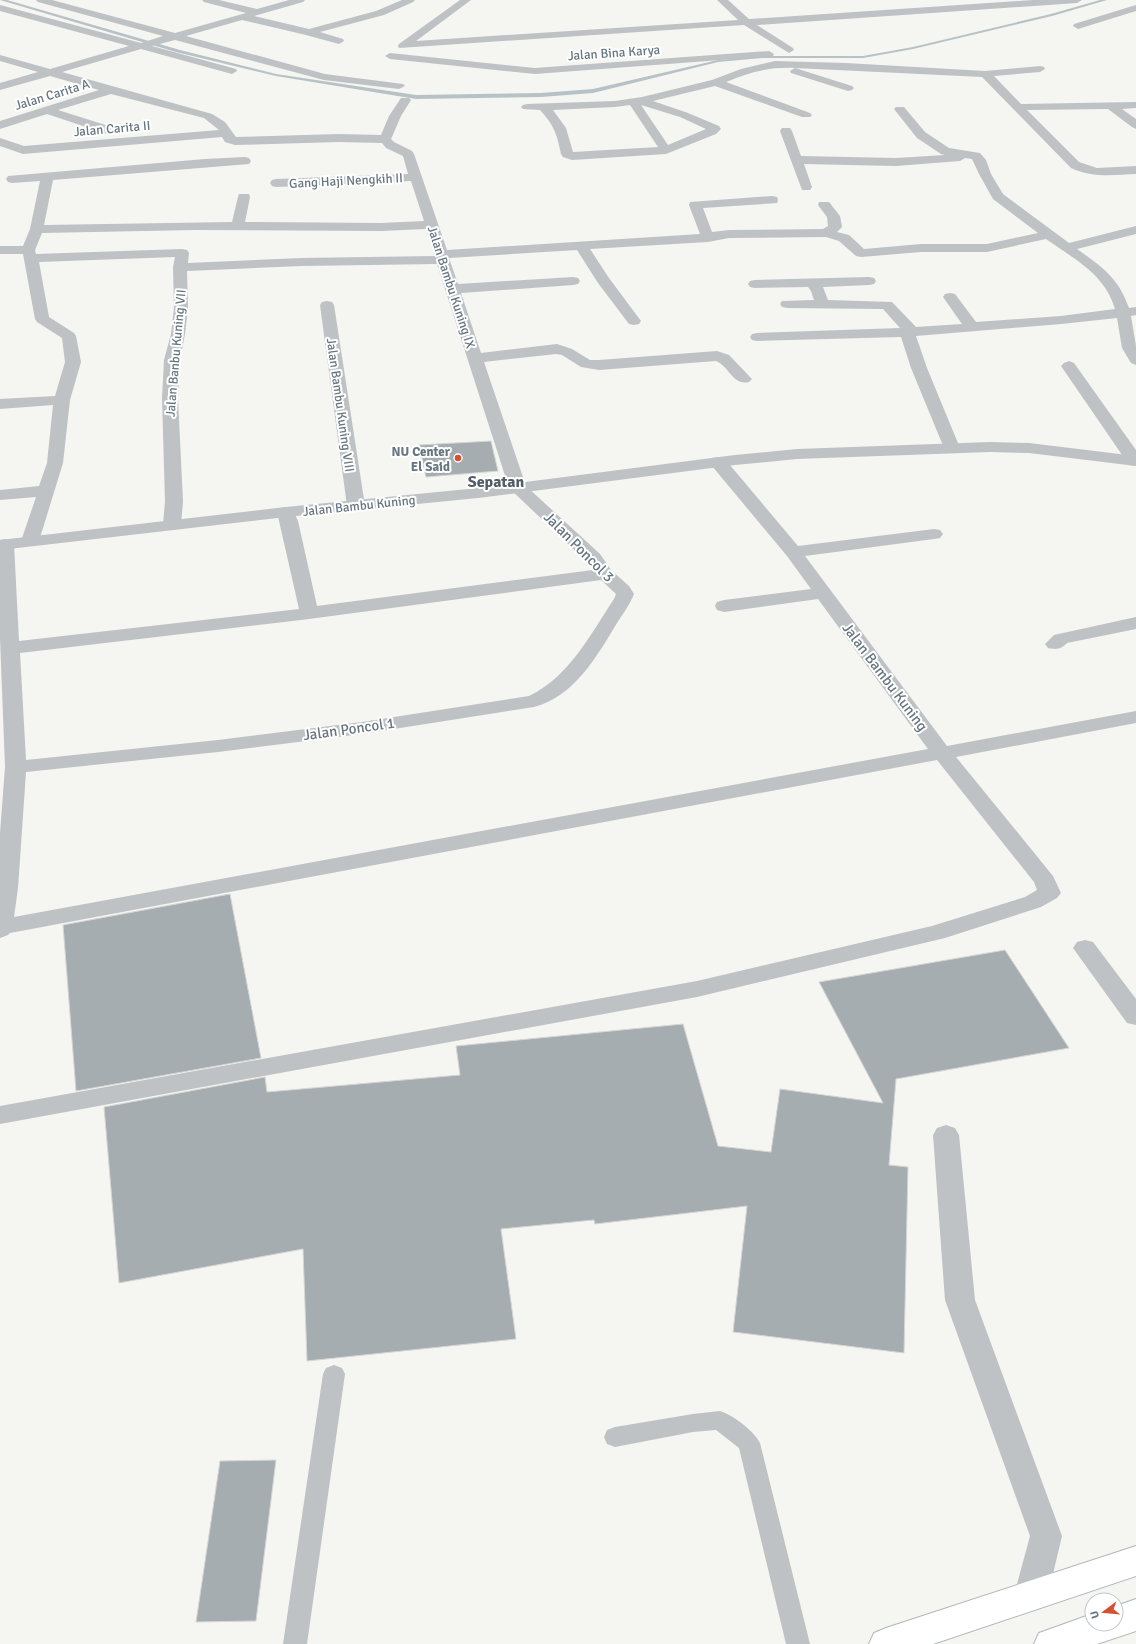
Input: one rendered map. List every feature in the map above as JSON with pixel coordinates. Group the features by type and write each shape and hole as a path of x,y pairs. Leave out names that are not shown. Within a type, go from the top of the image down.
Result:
{"main road":[{"path":"886,1644 1136,1561"},
{"path":"1124,1619 1136,1615"},
{"path":"1051,1644 1086,1632"}],"street":[{"path":"41,0 324,77 399,86"},
{"path":"207,0 257,12"},
{"path":"0,86 300,0"},
{"path":"309,32 380,13 410,0"},
{"path":"405,45 466,0"},
{"path":"722,0 746,22"},
{"path":"405,45 1077,0"},
{"path":"0,8 143,45 232,71"},
{"path":"1078,26 1136,8"},
{"path":"6,20 25,15"},
{"path":"242,17 309,32 339,41"},
{"name":"Jalan Bina Karya","path":"405,45 390,56 535,71 738,57 789,50 746,22"},
{"path":"0,58 208,116 219,122 228,133 229,139 238,142 339,138 385,139 395,116 405,100"},
{"path":"775,64 848,88"},
{"path":"527,107 638,101 716,82 745,71 775,64 846,66 985,74 1040,69"},
{"path":"985,74 1075,165 1083,170 1093,172 1136,170"},
{"path":"716,82 806,115"},
{"name":"Jalan Carita A","path":"0,125 111,90"},
{"path":"638,101 666,150"},
{"path":"544,107 555,118 562,130 567,154 570,155 666,150 712,132 714,128 667,108 638,101"},
{"path":"1110,105 1136,125"},
{"path":"1017,107 1136,105"},
{"path":"900,109 920,135 945,151 976,156 980,160 985,174 998,196 1012,208 1101,272 1130,312 1127,344 1136,360"},
{"path":"46,110 111,131"},
{"path":"786,131 806,187"},
{"name":"Jalan Carita II","path":"0,142 23,150 228,133"},
{"name":"Jalan Bambu Kuning IX","path":"385,139 390,145 408,154 518,488"},
{"path":"796,160 896,162 976,156"},
{"path":"12,179 245,161"},
{"path":"30,541 55,463 62,400 73,362 69,336 42,319 29,254 37,229 47,177"},
{"name":"Gang Haji Nengkih II","path":"276,183 415,177"},
{"path":"238,226 244,197"},
{"path":"708,238 695,205 772,200"},
{"path":"824,205 833,216 835,226 826,233"},
{"path":"37,229 238,226 381,227 431,225"},
{"path":"1068,247 1136,230"},
{"path":"0,250 29,254 181,260 295,262 442,258 546,247 708,238 729,234 826,233 844,238 861,253 921,248 986,248 1049,234"},
{"path":"581,246 603,280 634,321"},
{"name":"Jalan Banbu Kuning VII","path":"172,524 174,502 170,398 172,360 178,334 181,308 181,260"},
{"path":"452,289 573,281"},
{"path":"755,284 869,281"},
{"path":"812,283 818,290 822,305"},
{"path":"950,297 972,328"},
{"path":"787,304 887,305 912,332"},
{"name":"Jalan Bambu Kuning VIII","path":"326,305 356,506"},
{"path":"757,337 912,332 972,328 1130,312"},
{"path":"912,332 908,335 919,368 952,448"},
{"path":"475,358 556,349 567,352 586,364 599,365 717,356 724,358 744,379"},
{"path":"1069,366 1135,461"},
{"path":"0,404 62,400"},
{"name":"Jalan Bambu Kuning","path":"2,544 172,524 518,488 718,462 804,454 990,447 1029,448 1135,461"},
{"name":"Jalan Bambu Kuning","path":"0,1115 697,989 937,933 1033,902 1049,893 1045,881 941,752 793,552 718,462"},
{"name":"Jalan Poncol 3","path":"518,488 594,558 605,574 622,590"},
{"path":"0,495 45,491"},
{"path":"286,512 309,613"},
{"path":"793,552 934,534"},
{"path":"2,544 11,648 16,767 4,864 7,888 0,929 941,752 1136,717"},
{"path":"11,648 309,613 605,574"},
{"name":"Jalan Poncol 1","path":"16,767 218,746 362,728 534,701 545,697 559,687 576,668 623,599 625,594 622,590"},
{"path":"724,606 823,593"},
{"path":"1055,644 1061,639 1136,623"},
{"path":"1085,948 1136,1017"},
{"path":"946,1135 960,1300 1046,1536 1031,1595"}],"lane":[{"path":"295,1644 334,1374"},
{"path":"615,1437 693,1423 720,1420 749,1443 798,1644"}],"building":[{"name":"NU Center El Said","path":"491,441 498,471 426,477 419,445"},
{"path":"230,894 261,1058 76,1091 63,925"},
{"path":"1005,950 1069,1048 896,1079 889,1165 908,1167 904,1353 733,1332 747,1206 595,1224 594,1220 501,1229 516,1339 307,1361 303,1249 119,1283 104,1107 265,1077 267,1092 460,1075 456,1046 683,1024 718,1146 771,1152 780,1089 883,1103 819,982"},
{"path":"276,1460 256,1621 196,1622 220,1461"}],"waterway":[{"path":"2,0 178,51 276,75 416,97 541,95 593,91 718,61 762,57 863,57 913,48 1052,15 1105,0"}],"place":[{"name":"NU Center El Said","path":"458,458"}],"district":[{"name":"Sepatan","path":"496,481"}]}
